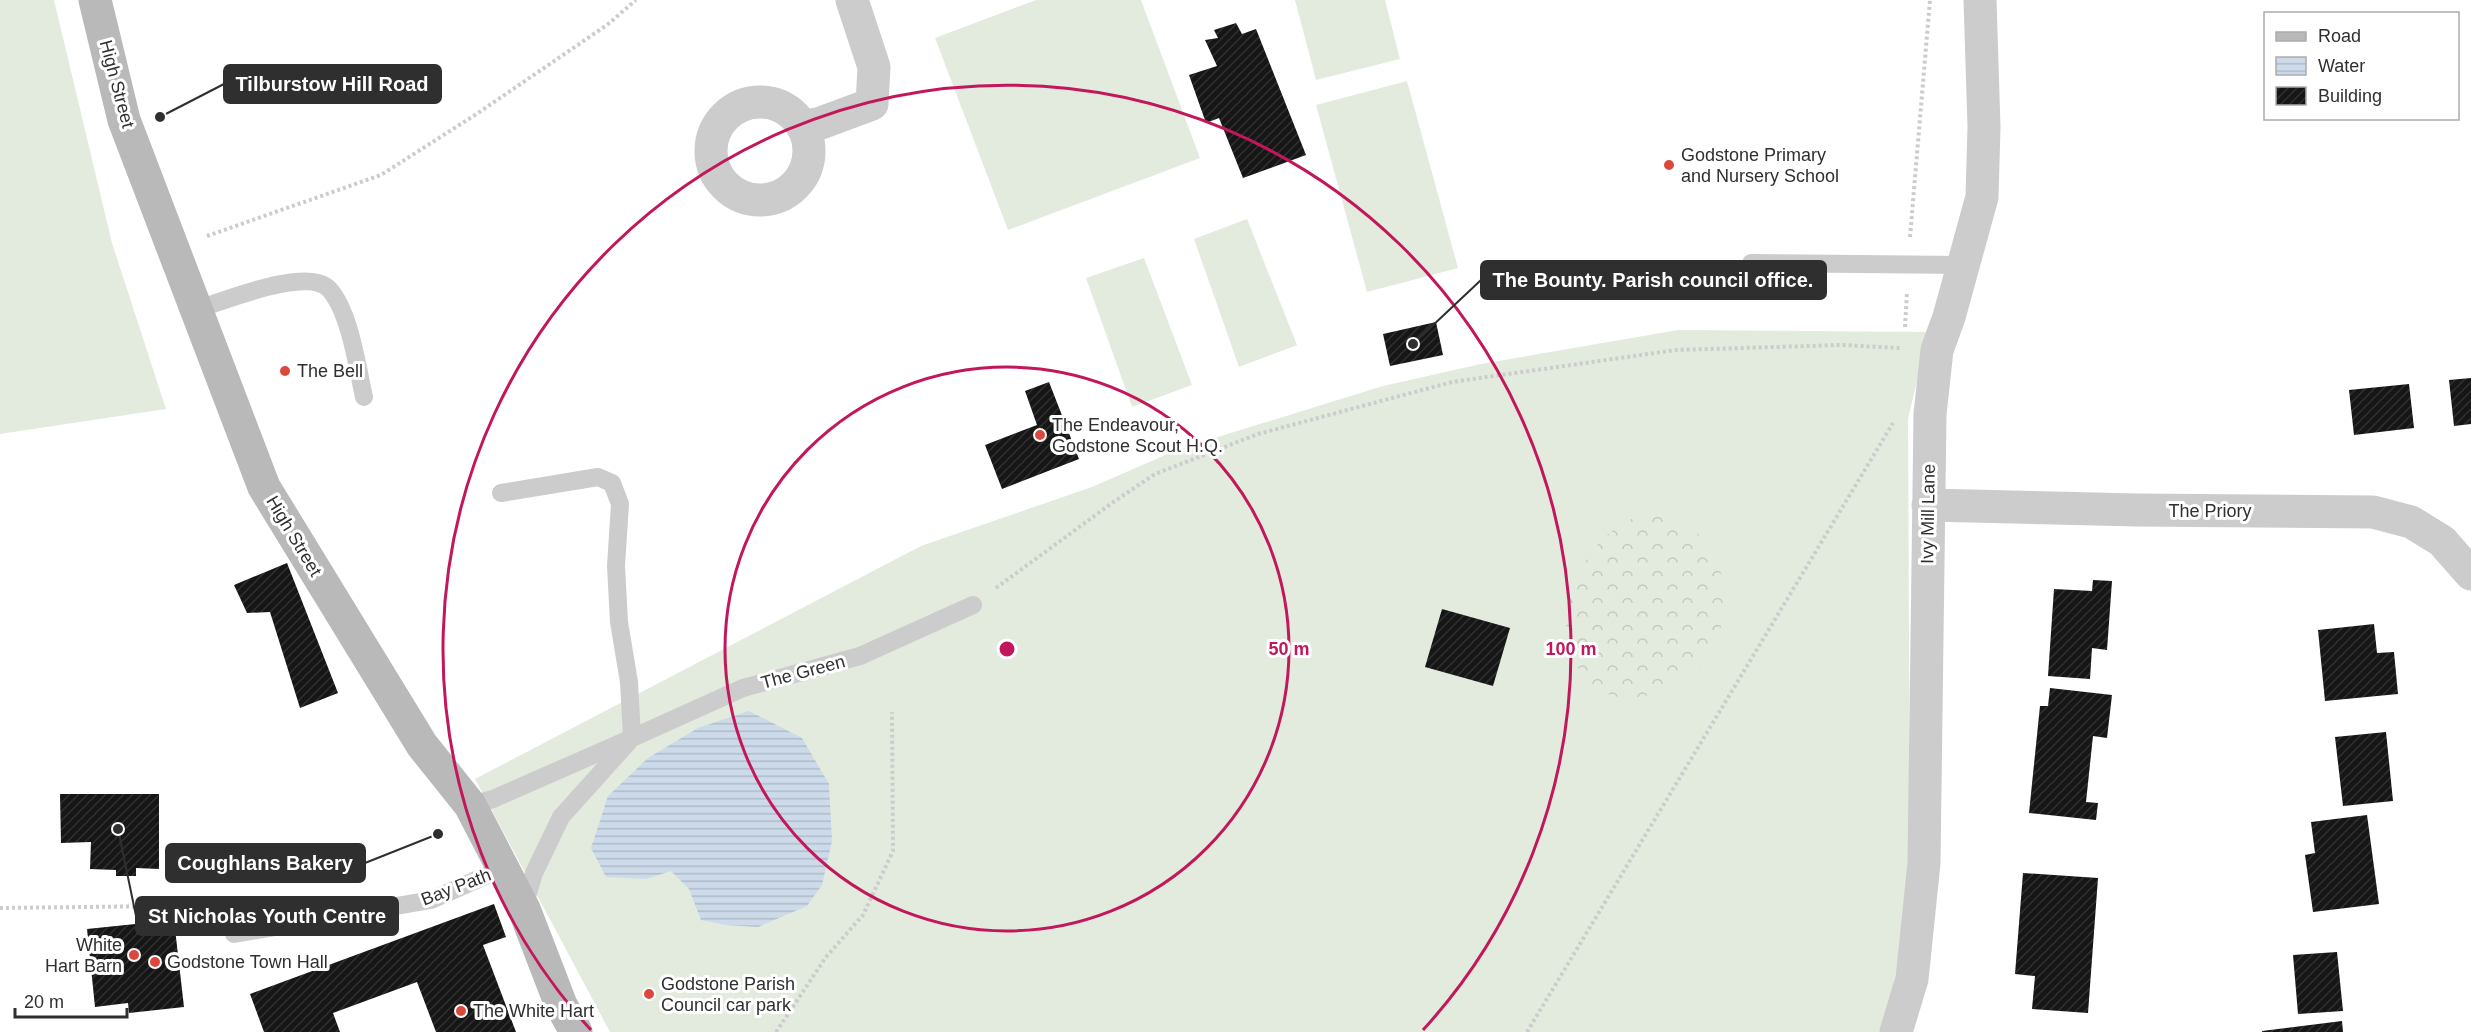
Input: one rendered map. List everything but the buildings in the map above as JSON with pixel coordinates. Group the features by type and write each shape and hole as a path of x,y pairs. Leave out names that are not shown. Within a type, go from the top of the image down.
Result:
{"main road":[{"name":"High Street","path":"95,0 124,120 264,487 422,745 470,805 501,869 524,909 561,1005 576,1032"}],"street":[{"path":"803,127 821,123 872,104 874,67 852,0"},
{"name":"Ivy Mill Lane","path":"1896,1032 1912,979 1924,863 1930,414 1937,350 1982,198 1984,127 1980,0"},
{"name":"The Priory","path":"1928,505 2373,512 2411,522 2442,542 2471,574"}],"lane":[{"path":"1751,263 1964,265"},
{"path":"198,309 286,282 309,280 327,287 337,301 346,324 364,397"},
{"path":"501,493 598,477 612,483 620,504 616,566 620,622 629,682 632,738"},
{"name":"The Green","path":"470,805 493,800 743,688 860,656 973,605"},
{"name":"The Green","path":"524,909 534,873 561,818 632,738"},
{"name":"Bay Path","path":"234,934 431,900 501,869"}],"path":[{"path":"174,247 381,175 607,25 636,0"},
{"path":"1905,349 1908,265 1930,0"},
{"path":"973,605 1112,502 1155,474 1270,430 1452,382 1676,350 1842,345 1937,350"},
{"path":"1527,1032 1894,422"},
{"path":"776,1032 826,957 863,915 893,851 892,712"},
{"path":"0,908 169,906 234,934"}],"green space":[{"path":"0,0 54,0 112,243 166,409 0,434"},
{"path":"1036,0 1141,0 1200,158 1008,230 935,38"},
{"path":"1295,0 1385,0 1400,59 1316,80"},
{"path":"1407,81 1458,268 1367,292 1316,105"},
{"path":"1247,219 1297,345 1239,367 1194,239"},
{"path":"1144,258 1192,385 1132,407 1086,278"},
{"path":"1678,330 1933,332 1920,368 1908,419 1910,846 1905,934 1884,1032 610,1032 475,779 921,546 1092,487 1179,449 1383,386 1481,364"},
{"path":"1649,516 1663,516 1691,529 1702,537 1716,556 1722,582 1723,611 1720,634 1707,658 1680,682 1647,696 1629,698 1613,696 1597,689 1589,682 1568,653 1566,627 1569,602 1585,562 1603,539 1627,521"}],"water":[{"path":"749,711 802,738 829,784 832,841 822,885 807,906 758,927 725,925 701,920 689,889 671,871 646,879 606,877 591,848 608,796 648,758 698,728"}],"place":[{"name":"Tilburstow Hill Road","path":"160,117"},
{"name":"Godstone Primary and Nursery School","path":"1669,165"},
{"name":"The Bounty. Parish council office.","path":"1413,344"},
{"name":"The Bell","path":"285,371"},
{"name":"The Endeavour, Godstone Scout H.Q.","path":"1040,435"},
{"name":"St Nicholas Youth Centre","path":"118,829"},
{"name":"Coughlans Bakery","path":"438,834"},
{"name":"White Hart Barn","path":"134,955"},
{"name":"Godstone Town Hall","path":"155,962"},
{"name":"Godstone Parish Council car park","path":"649,994"},
{"name":"The White Hart","path":"461,1011"}]}
